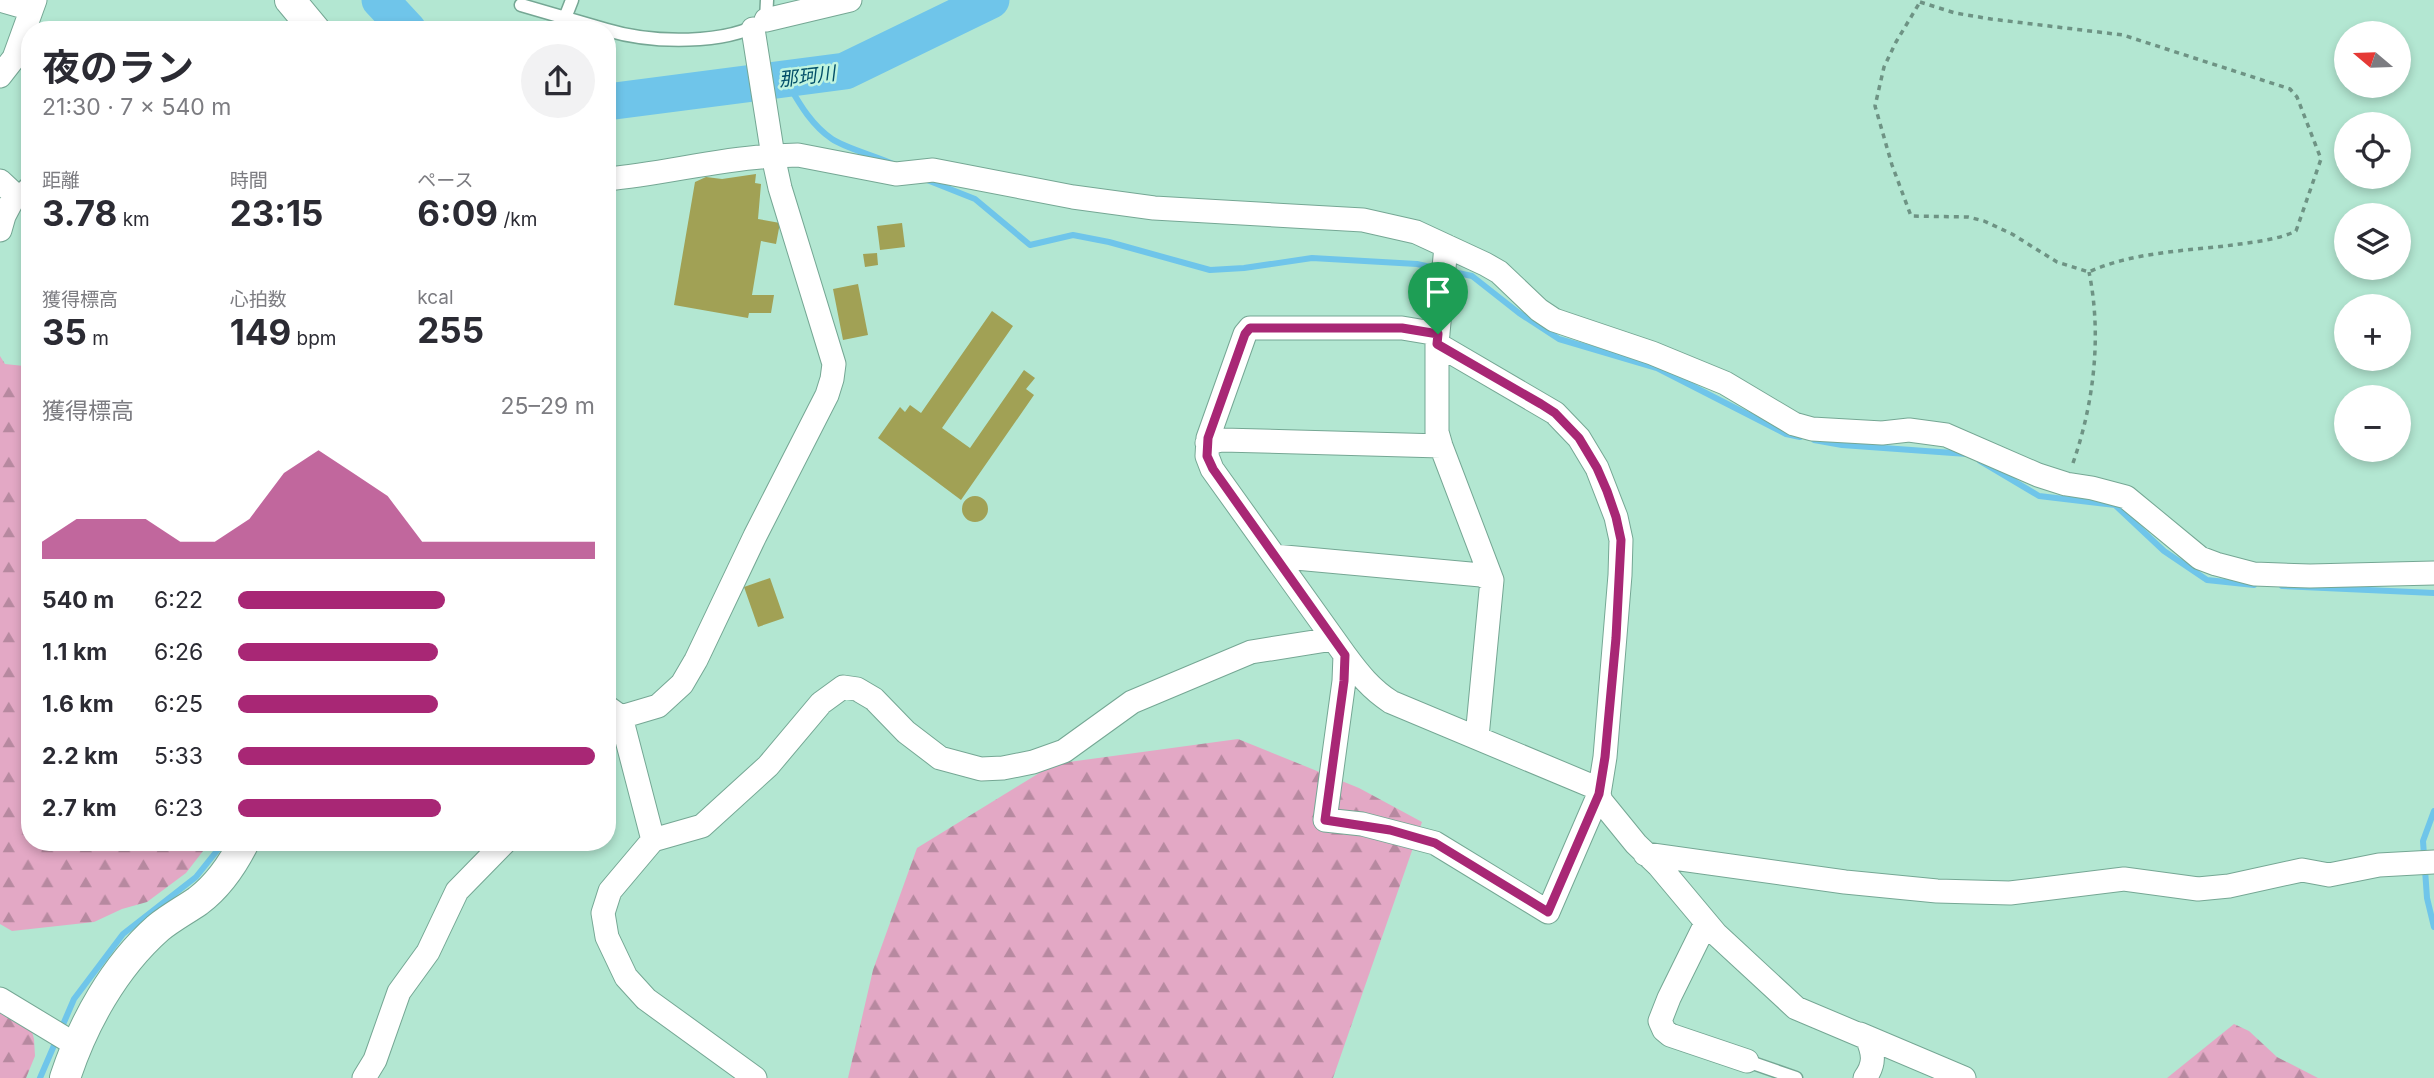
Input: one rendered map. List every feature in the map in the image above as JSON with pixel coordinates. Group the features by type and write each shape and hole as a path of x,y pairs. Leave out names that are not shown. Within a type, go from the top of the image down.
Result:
{"street":[{"path":"0,0 33,4 27,21"},
{"path":"290,0 308,21"},
{"path":"616,712 659,706 682,684 713,628 755,536 827,395 834,364 780,188 772,150 760,22 850,0"},
{"path":"0,76 14,58 21,38"},
{"path":"616,178 745,158 772,150 895,174 933,170 1073,197 1154,208 1363,220 1416,232 1485,264 1499,272 1539,310 1554,320 1652,353 1725,383 1794,424 1812,429 1882,433 1909,430 1946,435 2022,469 2066,484 2126,497 2200,558 2254,574 2310,576 2434,573"},
{"path":"0,230 17,196"},
{"path":"1446,246 1437,339 1437,432 1492,580 1477,737"},
{"path":"1339,647 1344,681 1325,820 1381,828 1435,843 1548,912 1599,791 1605,757 1621,540 1616,517 1597,468 1579,438 1555,413 1437,339 1402,328 1250,328 1245,334 1208,443 1207,456 1213,469 1361,677 1391,702 1599,791 1607,810 1706,923 1796,1008 1964,1078"},
{"path":"1208,443 1222,440 1441,446"},
{"path":"1275,556 1481,575 1492,580"},
{"path":"755,1078 646,999 626,977 607,937 603,913 610,891 653,840 702,826 768,766 821,703 843,687 858,690 874,699 906,732 940,758 981,769 1003,768 1033,762 1064,751 1132,702 1251,652 1339,647"},
{"path":"616,719 653,840"},
{"path":"65,1078 76,1045 118,971 159,928 201,899 233,865 240,851"},
{"path":"364,1078 375,1060 399,992 428,952 457,891 496,851"},
{"path":"1645,854 1845,882 1937,891 2010,893 2124,879 2197,889 2229,886 2302,870 2329,875 2379,865 2434,862"},
{"path":"1706,923 1660,1021 1670,1035 1747,1061"},
{"path":"0,999 76,1045"},
{"path":"1859,1034 1867,1038 1873,1054 1872,1069 1865,1078"}],"lane":[{"path":"565,18 572,0"},
{"path":"521,5 576,21"},
{"path":"616,32 664,40 722,36 760,22"},
{"path":"1747,1061 1796,1078"}],"path":[{"path":"1920,2 1955,13 1991,19 2123,35 2185,57 2274,83 2290,89 2297,97 2320,159 2296,231 2251,243 2174,252 2110,264 2089,272 2057,262 2005,230 1984,221 1968,217 1910,216 1875,106 1884,67 1920,2"},
{"path":"2066,484 2078,449 2091,384 2096,325 2089,272"}],"green space":[{"path":"0,356 5,364 21,366 21,851 203,851 186,873 147,902 122,909 94,922 12,931 0,924"},
{"path":"1238,739 1359,788 1422,822 1333,1078 848,1078 873,970 917,848 1054,764"},
{"path":"0,989 25,1005 34,1039 35,1056 26,1078 0,1078"},
{"path":"2234,1024 2249,1031 2277,1057 2318,1078 2167,1078"}],"building":[{"path":"756,174 755,183 761,184 758,219 780,223 776,244 761,241 752,295 774,295 771,313 749,313 748,318 674,305 695,182 706,177 722,179"},
{"path":"902,223 905,247 880,250 877,226"},
{"path":"877,253 878,265 865,267 863,254"},
{"path":"858,284 868,335 843,340 833,289"},
{"path":"992,311 1013,326 942,428 970,448 1024,370 1035,378 1026,389 1034,395 961,500 878,438 900,407 905,412 910,405 921,413"},
{"path":"975,496 984,500 988,509 984,518 975,522 966,518 962,509 966,500"},
{"path":"770,578 784,618 758,627 744,587"}],"waterway":[{"name":"那珂川","path":"380,0 400,21"},
{"name":"那珂川","path":"616,101 845,71 991,0"},
{"path":"785,79 805,112 824,133 845,146 893,164"},
{"path":"922,178 975,199 1030,245 1073,235 1109,242 1210,270 1312,258 1417,264 1472,276 1519,313 1559,339 1657,368 1786,434 1800,437"},
{"path":"1814,440 1842,445 1967,454"},
{"path":"1980,461 2039,496 2115,505 2164,551 2207,580 2254,585"},
{"path":"2282,586 2434,593"},
{"path":"2434,811 2423,841 2427,898 2434,927"},
{"path":"40,1078 74,999 123,934 196,877 217,851"}],"route":[{"path":"1250,328 1402,328 1438,334 1437,344 1555,413 1579,438 1607,491 1621,540 1616,638 1599,794 1548,912 1435,843 1362,824 1325,820 1344,681 1345,655 1213,469 1207,456 1208,438 1245,334 1250,328"}]}
